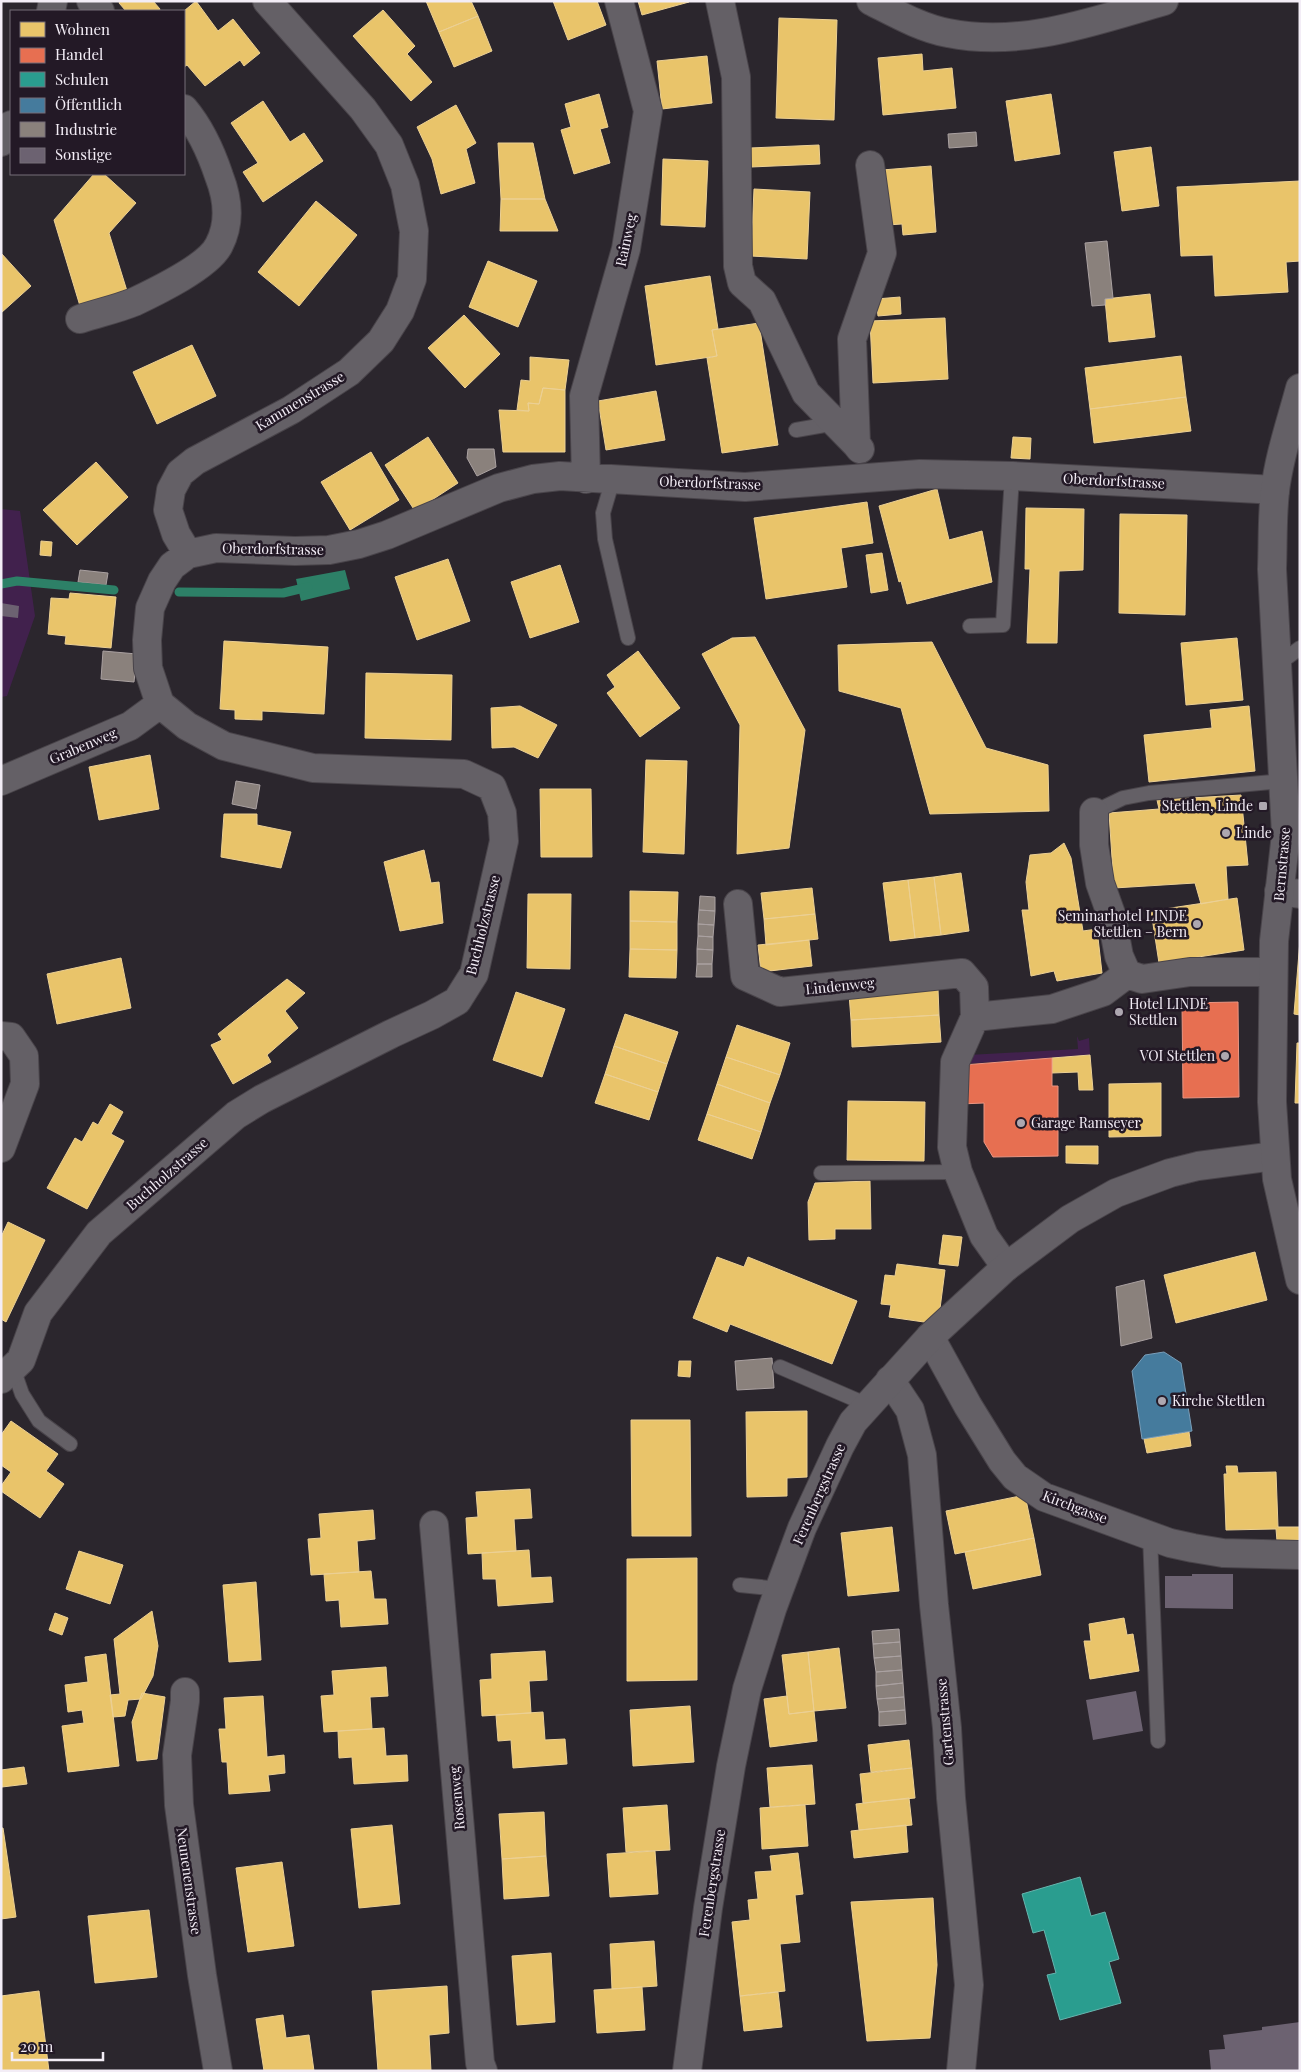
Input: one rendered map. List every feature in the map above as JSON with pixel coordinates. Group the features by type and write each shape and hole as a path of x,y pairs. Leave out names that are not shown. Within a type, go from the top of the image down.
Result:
{"street":[{"name":"Kammenstrasse","path":"188,554 176,534 168,510 171,490 180,473 195,461 291,410 349,372 381,341 400,311 412,279 414,231 405,185 389,145 364,109 267,1"},
{"name":"Rainweg","path":"586,479 584,396 626,249 648,111 619,1"},
{"path":"720,1 736,77 738,266 742,283 762,301 806,393 887,476"},
{"path":"871,1 904,18 947,33 988,37 1029,36 1068,28 1164,1"},
{"path":"80,319 133,302 161,288 190,272 219,246 228,220 226,195 216,165 198,130 185,110"},
{"path":"1,142 10,127"},
{"path":"856,444 852,339 882,253 870,165"},
{"name":"Bernstrasse","path":"1299,392 1275,490 1272,569 1290,892 1274,940 1272,1102 1274,1156 1282,1206 1300,1280"},
{"name":"Oberdorfstrasse","path":"188,554 216,548 295,551 328,550 359,544 498,488 517,482 560,476 586,479 745,486 920,474 1012,476 1275,490"},
{"path":"160,704 148,668 147,640 150,608 172,566 188,554"},
{"name":"Grabenweg","path":"1,781 130,726 160,704"},
{"name":"Buchholzstrasse","path":"7,1374 21,1360 38,1313 99,1233 236,1115 262,1099 457,1001 474,974 504,840 502,814 492,787 464,774 314,768 224,746 187,726 160,704"},
{"path":"1094,812 1094,845 1100,883 1111,914 1119,956 1127,974 1142,979 1190,972 1274,972"},
{"name":"Lindenweg","path":"738,904 745,976 780,992 962,973 974,987 975,1017 955,1062 952,1147 958,1172 984,1236 1006,1266"},
{"path":"975,1017 1052,1009 1103,992 1127,974"},
{"path":"1,1036 11,1037 24,1056 25,1084 1,1148"},
{"name":"Ferenbergstrasse","path":"687,2071 708,1908 731,1766 747,1689 802,1528 853,1422 930,1337 1006,1266 1050,1233 1094,1204 1142,1182 1198,1166 1274,1156"},
{"name":"Kirchgasse","path":"930,1337 968,1406 1002,1460 1015,1477 1044,1497 1150,1536 1193,1548 1223,1553 1300,1555"},
{"name":"Gartenstrasse","path":"890,1380 910,1410 922,1454 968,1985 961,2071"},
{"name":"Rosenweg","path":"434,1525 480,2063 483,2071"},
{"name":"Neunenenstrasse","path":"185,1692 186,1701 177,1755 179,1805 202,1975 218,2071"}],"lane":[{"path":"796,430 836,423"},
{"path":"970,626 1003,625 1012,476"},
{"path":"613,479 603,512 604,530 628,638"},
{"path":"1278,664 1300,648"},
{"path":"1094,812 1123,798 1149,793 1284,781"},
{"path":"822,1172 958,1172"},
{"path":"780,1367 868,1405"},
{"path":"7,1374 39,1421 70,1444"},
{"path":"1150,1536 1158,1741"},
{"path":"740,1585 780,1589"}],"shaded area":[{"path":"1,509 20,511 35,616 7,696 1,697"},
{"path":"345,570 350,589 301,601 296,579"},
{"path":"1077,1036 1079,1041 1089,1038 1090,1055 964,1064 968,1055 1078,1049"}],"building: Wohnen":[{"path":"120,1 153,1 160,9 125,10 119,3"},
{"path":"196,1 218,31 233,19 260,53 244,66 240,60 205,86 187,65 185,66 185,10"},
{"path":"426,1 471,1 478,16 439,32"},
{"path":"553,1 597,1 606,25 568,40"},
{"path":"638,1 689,1 689,2 642,15"},
{"path":"383,10 415,46 407,54 432,82 411,101 353,36"},
{"path":"478,16 492,51 454,67 439,32"},
{"path":"779,18 837,20 834,120 776,118"},
{"path":"922,54 923,71 952,68 956,108 883,115 878,58"},
{"path":"707,56 712,103 662,109 657,61"},
{"path":"599,94 608,127 600,129 610,163 574,174 561,130 571,127 565,104"},
{"path":"1051,94 1060,154 1015,161 1006,101"},
{"path":"263,101 290,142 304,133 323,161 263,202 243,172 258,163 231,123"},
{"path":"456,105 476,143 466,149 475,183 441,194 432,159 417,127"},
{"path":"498,143 533,143 545,199 501,199"},
{"path":"819,145 820,164 751,167 750,148"},
{"path":"1151,147 1159,206 1122,211 1114,152"},
{"path":"663,159 708,161 705,227 661,225"},
{"path":"931,166 936,232 903,235 902,224 887,225 882,170"},
{"path":"93,175 105,175 136,203 109,233 127,291 80,306 54,220"},
{"path":"1300,181 1300,261 1286,262 1288,292 1215,296 1213,255 1181,256 1177,187"},
{"path":"754,189 810,192 807,259 751,256"},
{"path":"501,199 545,199 558,231 500,231"},
{"path":"316,201 357,235 299,306 258,272"},
{"path":"1,253 31,286 1,313"},
{"path":"488,261 537,281 518,327 469,307"},
{"path":"710,276 718,329 712,330 717,356 656,365 645,286"},
{"path":"1150,294 1155,337 1109,342 1105,299"},
{"path":"900,297 901,314 878,316 876,299"},
{"path":"464,315 500,354 465,388 428,348"},
{"path":"945,318 948,379 873,383 870,321"},
{"path":"759,323 778,445 722,453 707,358 717,356 712,330"},
{"path":"192,345 216,396 157,424 133,372"},
{"path":"1181,356 1186,397 1090,409 1085,368"},
{"path":"530,357 569,360 565,390 543,388 539,404 528,403 529,411 517,410 521,380 530,381"},
{"path":"543,388 565,390 565,452 503,452 499,410 529,411 528,403 539,404"},
{"path":"656,391 665,440 606,450 598,401"},
{"path":"1186,397 1191,431 1094,443 1090,409"},
{"path":"428,437 458,483 415,511 385,465"},
{"path":"1013,437 1031,438 1030,459 1011,458"},
{"path":"371,452 399,500 350,530 321,482"},
{"path":"96,462 128,497 77,545 43,510"},
{"path":"937,489 949,540 982,531 992,582 907,604 901,581 899,582 879,506"},
{"path":"867,502 873,543 841,548 847,587 766,599 754,518"},
{"path":"1026,508 1084,509 1083,570 1059,571 1057,643 1027,643 1030,569 1025,569"},
{"path":"1120,514 1187,515 1185,615 1119,613"},
{"path":"41,541 52,542 51,556 40,555"},
{"path":"882,553 888,590 871,593 866,555"},
{"path":"448,559 470,621 417,640 395,577"},
{"path":"560,565 579,622 530,638 511,582"},
{"path":"70,593 116,597 111,648 65,644 66,636 48,634 51,598 69,599"},
{"path":"755,637 805,730 789,848 737,854 740,725 702,654 732,638"},
{"path":"1237,638 1243,700 1186,705 1181,643"},
{"path":"224,641 328,647 324,714 262,711 262,720 235,719 235,710 220,709"},
{"path":"932,642 986,748 1048,765 1049,811 930,814 901,708 839,691 838,645"},
{"path":"638,651 680,708 640,737 607,693 615,687 607,675"},
{"path":"366,673 452,675 451,740 365,738"},
{"path":"520,706 557,725 538,758 514,747 492,748 491,708"},
{"path":"1249,706 1255,771 1149,782 1144,735 1212,728 1210,710"},
{"path":"150,755 159,809 99,820 89,767"},
{"path":"646,760 687,761 684,854 643,852"},
{"path":"540,789 591,789 592,857 541,857"},
{"path":"1241,795 1248,865 1226,866 1228,899 1201,904 1195,883 1114,888 1109,813 1159,809 1157,800"},
{"path":"224,814 257,814 257,825 291,832 281,868 221,857"},
{"path":"1064,843 1071,858 1083,931 1097,929 1102,973 1057,981 1054,971 1031,976 1022,910 1029,910 1026,882 1030,855 1051,853"},
{"path":"424,850 431,883 439,882 443,923 400,931 384,862"},
{"path":"961,873 969,931 941,935 934,877"},
{"path":"934,877 941,935 915,938 908,880"},
{"path":"908,880 915,938 890,941 883,883"},
{"path":"812,888 815,914 764,919 761,893"},
{"path":"630,891 678,892 677,922 630,921"},
{"path":"528,894 571,894 570,969 527,968"},
{"name":"Seminarhotel LINDE Stettlen – Bern","path":"1237,898 1244,950 1159,963 1151,911"},
{"path":"815,914 818,939 766,945 764,919"},
{"path":"630,921 677,922 677,950 630,949"},
{"path":"809,940 812,966 761,972 758,945"},
{"path":"1300,940 1300,1015 1294,1014"},
{"path":"630,949 677,950 676,978 629,977"},
{"path":"121,958 131,1008 57,1024 47,974"},
{"path":"287,979 305,993 285,1011 298,1028 267,1055 271,1062 233,1084 211,1045 222,1040 218,1034"},
{"path":"938,989 939,1015 851,1020 849,994"},
{"path":"516,992 565,1009 542,1077 493,1060"},
{"path":"625,1014 678,1032 667,1064 614,1046"},
{"path":"939,1015 941,1042 852,1047 851,1020"},
{"path":"737,1025 790,1043 780,1075 726,1057"},
{"path":"1297,1043 1300,1043 1300,1103 1295,1103"},
{"path":"614,1046 667,1064 658,1092 605,1074"},
{"path":"1090,1055 1093,1090 1079,1090 1078,1072 1052,1073 1052,1058"},
{"path":"726,1057 780,1075 770,1103 717,1084"},
{"path":"605,1074 658,1092 649,1120 595,1103"},
{"path":"1161,1083 1161,1136 1109,1137 1109,1084"},
{"path":"717,1084 770,1103 761,1132 707,1114"},
{"path":"848,1101 925,1102 924,1161 847,1160"},
{"path":"110,1104 123,1112 111,1134 124,1141 87,1209 47,1188 75,1138 82,1142 93,1122 98,1125"},
{"path":"707,1114 761,1132 752,1159 698,1140"},
{"path":"1066,1146 1098,1146 1098,1164 1066,1163"},
{"path":"870,1181 871,1229 835,1229 835,1239 809,1240 808,1202 815,1183"},
{"path":"8,1222 45,1240 6,1322 1,1319 1,1237"},
{"path":"943,1235 962,1237 958,1266 939,1264"},
{"path":"1255,1252 1267,1300 1176,1323 1164,1275"},
{"path":"717,1257 744,1267 748,1257 857,1301 832,1364 730,1324 727,1332 693,1318"},
{"path":"897,1264 945,1270 938,1324 889,1317 891,1305 881,1304 885,1275 895,1276"},
{"path":"679,1361 691,1361 690,1377 678,1376"},
{"path":"807,1411 807,1477 787,1478 787,1496 747,1497 746,1412"},
{"path":"631,1420 690,1420 691,1536 632,1536"},
{"path":"11,1421 58,1454 46,1471 64,1484 40,1518 1,1491 1,1486 11,1472 1,1465 1,1435"},
{"path":"1189,1432 1191,1446 1147,1453 1144,1439"},
{"path":"1226,1466 1237,1466 1238,1473 1276,1472 1278,1527 1300,1527 1300,1540 1277,1541 1276,1529 1226,1530 1224,1474 1227,1474"},
{"path":"530,1489 532,1518 514,1519 516,1551 468,1554 466,1518 478,1517 476,1492"},
{"path":"1025,1495 1034,1538 955,1554 946,1511"},
{"path":"373,1510 375,1539 357,1541 359,1572 311,1575 308,1539 321,1538 319,1514"},
{"path":"892,1527 899,1591 848,1596 841,1533"},
{"path":"1034,1538 1041,1575 973,1589 965,1552"},
{"path":"529,1550 531,1578 551,1577 553,1602 498,1606 496,1579 483,1579 482,1553"},
{"path":"79,1551 123,1565 110,1604 66,1589"},
{"path":"697,1558 697,1680 627,1681 627,1559"},
{"path":"371,1571 374,1599 386,1599 388,1624 341,1627 339,1600 326,1601 324,1574"},
{"path":"256,1582 261,1660 229,1662 223,1585"},
{"path":"152,1611 158,1646 153,1676 141,1699 128,1700 125,1716 113,1717 110,1695 120,1694 114,1639"},
{"path":"55,1613 68,1618 62,1635 49,1630"},
{"path":"1124,1618 1127,1635 1133,1634 1139,1671 1090,1679 1084,1641 1091,1641 1089,1624"},
{"path":"839,1648 846,1708 814,1711 808,1652"},
{"path":"545,1651 547,1680 529,1681 531,1713 482,1716 480,1680 492,1679 491,1654"},
{"path":"808,1652 814,1711 789,1714 782,1655"},
{"path":"106,1654 119,1766 68,1772 62,1726 84,1723 82,1710 68,1712 65,1685 88,1682 85,1657"},
{"path":"386,1667 388,1696 370,1697 372,1729 324,1732 321,1696 334,1695 332,1671"},
{"path":"142,1693 165,1697 157,1759 137,1761 132,1722"},
{"path":"263,1696 267,1757 284,1755 285,1773 268,1775 270,1791 229,1794 227,1762 222,1762 219,1729 226,1729 224,1698"},
{"path":"787,1696 789,1714 814,1711 817,1741 770,1747 764,1699"},
{"path":"690,1706 694,1762 633,1766 630,1710"},
{"path":"543,1712 545,1740 565,1739 567,1764 513,1768 511,1740 498,1741 496,1715"},
{"path":"384,1728 386,1756 407,1755 408,1781 354,1784 352,1757 339,1758 338,1731"},
{"path":"909,1740 912,1768 871,1772 868,1745"},
{"path":"812,1765 815,1804 770,1807 767,1768"},
{"path":"24,1767 27,1784 2,1787 1,1770"},
{"path":"912,1768 915,1798 863,1803 860,1774"},
{"path":"909,1798 912,1825 859,1830 856,1804"},
{"path":"667,1805 670,1850 626,1852 623,1808"},
{"path":"805,1805 808,1846 762,1849 760,1808"},
{"path":"544,1812 546,1856 502,1859 499,1814"},
{"path":"392,1825 400,1904 359,1908 351,1829"},
{"path":"906,1825 908,1852 854,1858 851,1831"},
{"path":"1,1828 3,1828 16,1917 1,1919"},
{"path":"655,1851 658,1894 610,1897 607,1854"},
{"path":"798,1853 803,1894 795,1895 800,1942 780,1944 785,1991 740,1996 732,1922 750,1920 748,1900 758,1899 755,1872 772,1871 770,1856"},
{"path":"546,1856 549,1896 504,1899 502,1859"},
{"path":"282,1862 294,1946 248,1952 236,1868"},
{"path":"933,1898 937,1965 930,2038 867,2041 851,1902"},
{"path":"149,1910 157,1977 95,1983 88,1916"},
{"path":"654,1941 657,1986 612,1989 610,1944"},
{"path":"551,1953 555,2022 517,2025 512,1956"},
{"path":"447,1986 449,2033 429,2035 431,2071 378,2071 372,1991"},
{"path":"642,1987 645,2030 597,2033 594,1990"},
{"path":"39,1991 49,2071 1,2071 1,1996"},
{"path":"778,1992 782,2027 744,2031 740,1996"},
{"path":"283,2015 286,2038 309,2035 314,2071 264,2071 256,2019"}],"building: Handel":[{"path":"1238,1002 1239,1097 1183,1098 1182,1003"},
{"name":"Garage Ramseyer","path":"1052,1058 1052,1086 1058,1086 1058,1156 993,1157 984,1142 984,1103 960,1104 963,1065"}],"building: Schulen":[{"path":"1080,1877 1091,1916 1105,1912 1119,1959 1109,1962 1121,2003 1060,2020 1047,1975 1056,1973 1044,1930 1033,1933 1022,1894"}],"building: Öffentlich":[{"name":"Kirche Stettlen","path":"1164,1352 1181,1363 1192,1431 1142,1439 1132,1371 1145,1355"}],"building: Industrie":[{"path":"976,132 977,146 949,148 948,134"},
{"path":"1107,241 1113,298 1105,299 1105,305 1092,306 1085,243"},
{"path":"468,449 494,449 496,467 477,476 467,458"},
{"path":"80,570 108,573 106,585 78,582"},
{"path":"103,651 137,654 134,682 101,679"},
{"path":"236,781 260,785 256,809 232,804"},
{"path":"700,896 715,897 715,911 699,910"},
{"path":"699,910 715,911 714,925 698,924"},
{"path":"698,924 714,925 713,937 698,936"},
{"path":"698,936 713,937 713,950 697,949"},
{"path":"697,949 713,950 712,964 697,964"},
{"path":"697,964 712,964 712,977 696,977"},
{"path":"1144,1280 1152,1338 1121,1346 1116,1287"},
{"path":"772,1358 774,1388 737,1390 735,1361"},
{"path":"899,1629 900,1642 873,1644 872,1631"},
{"path":"900,1642 901,1656 874,1658 873,1644"},
{"path":"901,1656 902,1670 876,1672 874,1658"},
{"path":"902,1670 903,1683 876,1686 876,1672"},
{"path":"903,1683 904,1697 877,1699 876,1686"},
{"path":"904,1697 905,1710 879,1712 877,1699"},
{"path":"905,1710 906,1724 879,1726 879,1712"}],"building: Sonstige":[{"path":"1,603 19,606 18,618 1,616"},
{"path":"1192,1574 1233,1574 1233,1609 1165,1608 1165,1576 1192,1576"},
{"path":"1136,1691 1143,1731 1093,1740 1086,1700"},
{"path":"1300,2022 1300,2071 1211,2071 1209,2050 1225,2049 1223,2035 1262,2030 1262,2027"}],"waterway":[{"path":"1,584 17,581 114,590"},
{"path":"179,592 283,593 308,587"}],"place":[{"name":"Stettlen, Linde","path":"1263,806"},
{"name":"Linde","path":"1226,833"},
{"name":"Seminarhotel LINDE Stettlen – Bern","path":"1197,924"},
{"name":"Hotel LINDE Stettlen","path":"1119,1012"},
{"name":"VOI Stettlen","path":"1225,1056"},
{"name":"Garage Ramseyer","path":"1021,1123"},
{"name":"Kirche Stettlen","path":"1162,1401"}]}
